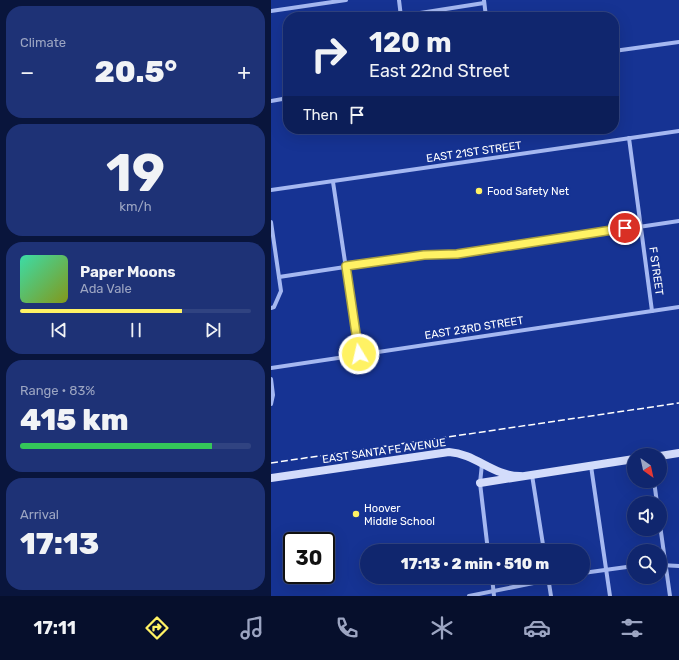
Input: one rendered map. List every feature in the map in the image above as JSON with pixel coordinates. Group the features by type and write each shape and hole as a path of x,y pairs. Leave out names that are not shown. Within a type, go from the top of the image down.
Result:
{"street":[{"path":"271,11 346,0"},
{"path":"399,0 400,12"},
{"path":"425,12 484,2 485,12"},
{"path":"619,50 679,42"},
{"path":"271,101 283,99"},
{"name":"EAST 21ST STREET","path":"271,190 679,131"},
{"name":"F STREET","path":"629,138 652,311"},
{"path":"333,182 359,354"},
{"path":"279,277 424,255 457,254 679,221"},
{"path":"271,222 281,291 274,307 271,308"},
{"name":"EAST 23RD STREET","path":"271,368 679,307"},
{"path":"271,379 273,395 271,404"},
{"name":"EAST SANTA FE AVENUE","path":"271,478 449,452 468,456 504,474 520,476"},
{"path":"667,455 679,453"},
{"name":"EAST SANTA FE AVENUE","path":"480,484 532,474 627,460"},
{"path":"482,464 480,484 487,544"},
{"path":"591,466 610,596"},
{"path":"532,474 543,544"},
{"path":"667,565 679,566"},
{"path":"590,572 627,567"},
{"path":"667,577 670,596"},
{"path":"493,584 494,594"},
{"path":"469,596 494,594 528,584"},
{"path":"549,584 551,596"}],"railway":[{"path":"271,463 679,403"}],"place":[{"name":"Food Safety Net","path":"479,191"},
{"name":"Hoover Middle School","path":"356,514"}],"route":[{"path":"359,354 346,266 424,255 457,254 625,228"}]}
